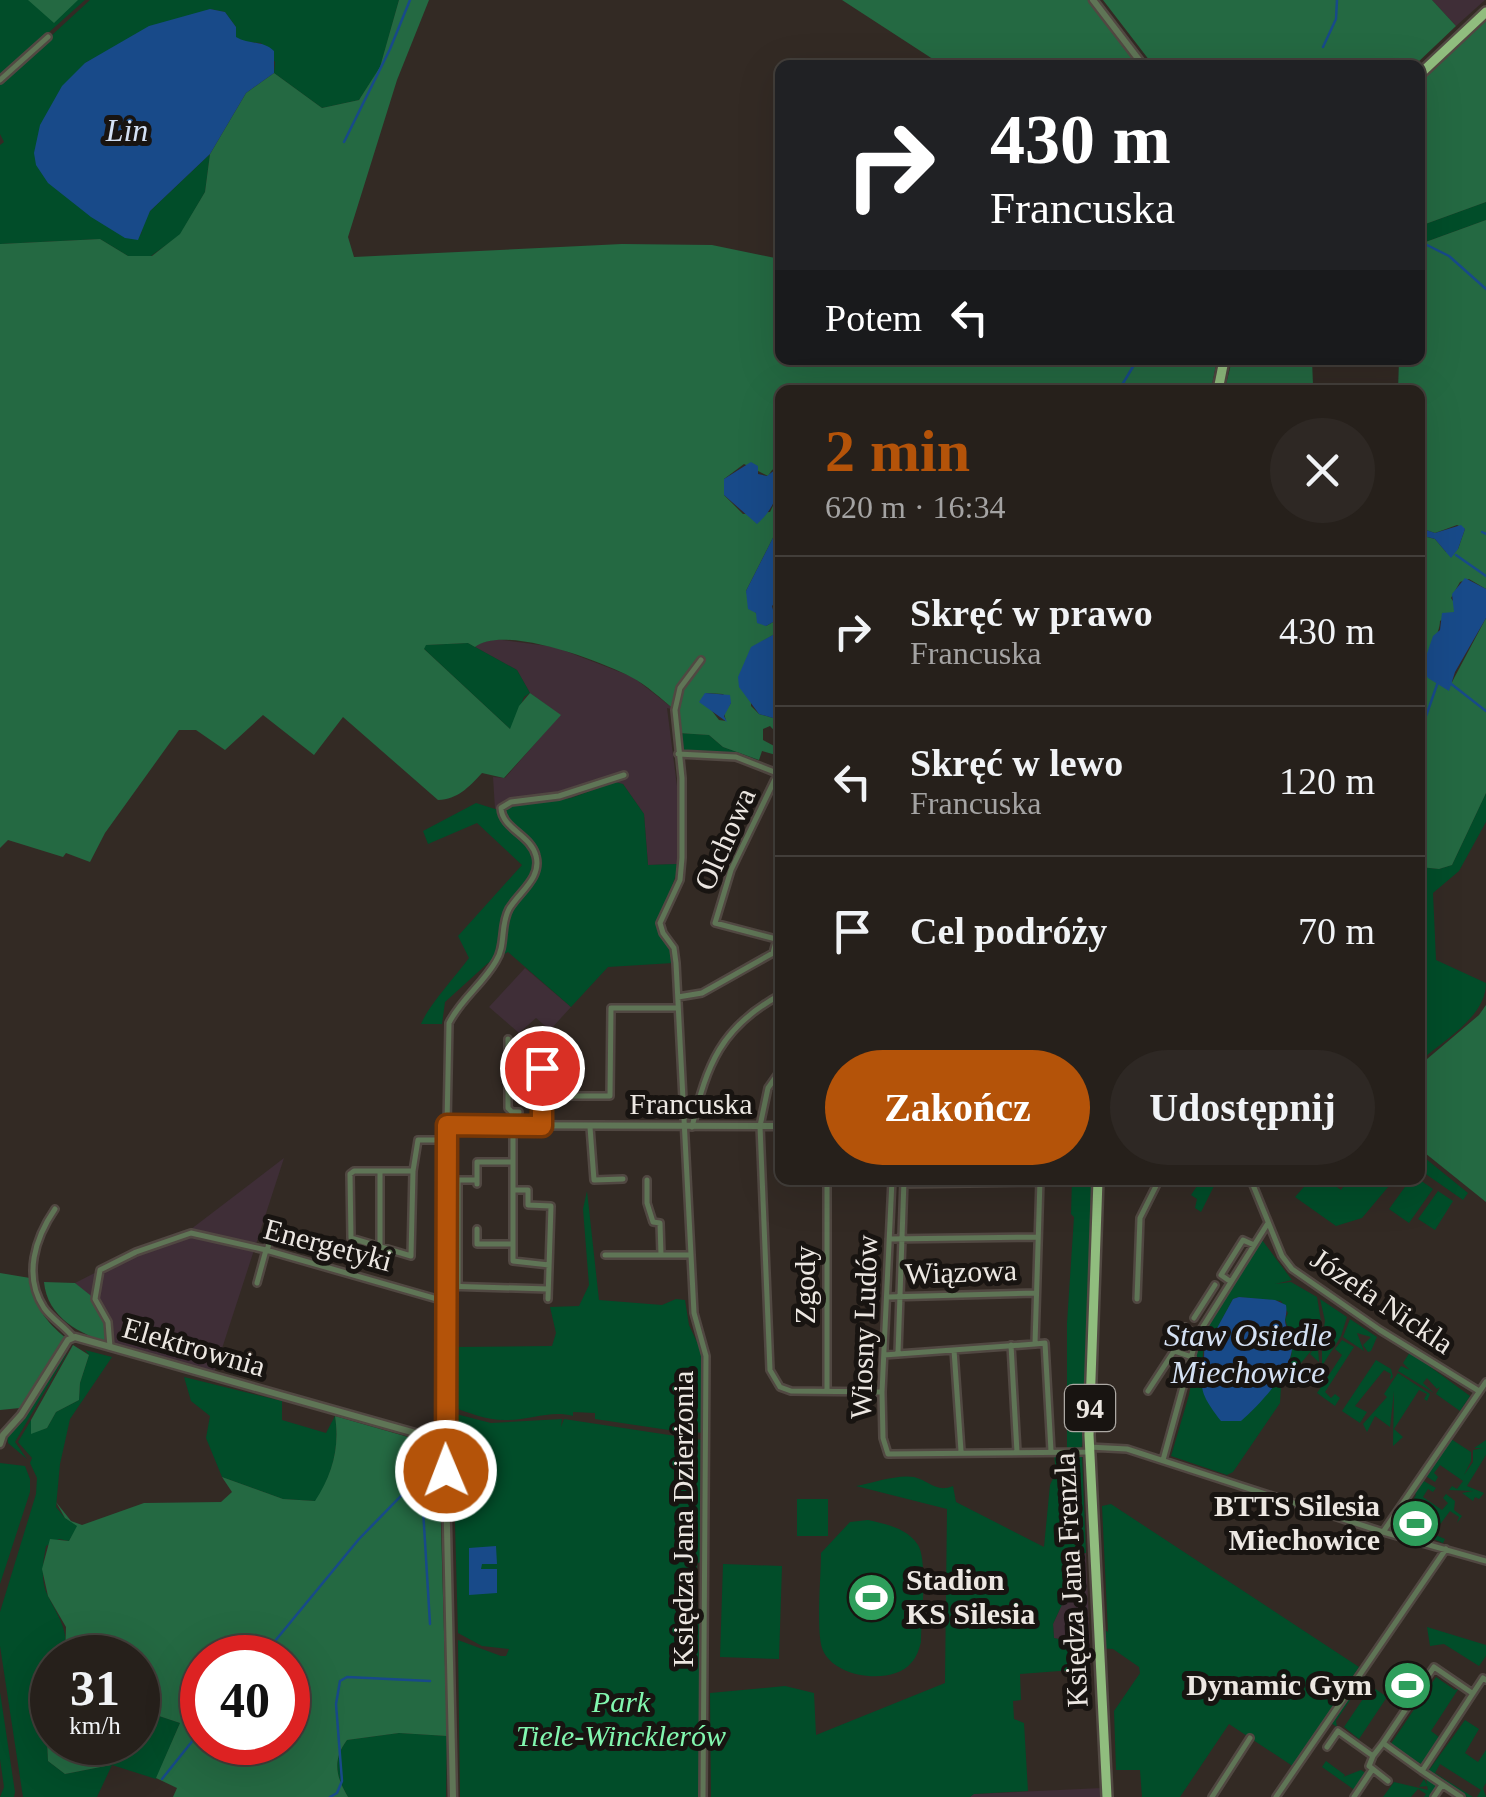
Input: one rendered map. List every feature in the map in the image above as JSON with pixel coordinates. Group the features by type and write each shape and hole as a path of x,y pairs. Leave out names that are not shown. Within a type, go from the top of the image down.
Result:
{"main road":[{"path":"1425,69 1486,12"},
{"name":"Księdza Jana Frenzla","path":"1098,1185 1089,1450 1107,1797"}],"street":[{"path":"1093,0 1139,60"},
{"path":"0,80 48,37"},
{"name":"Księdza Jana Dzierżonia","path":"701,660 677,697 682,778 681,869 680,880 660,922 663,934 674,948 689,1127 696,1328 706,1356 703,1797"},
{"path":"678,754 736,757 775,772"},
{"path":"454,1797 444,1301 449,1023 456,1008 496,962 507,914 532,881 537,865 530,844 504,820 501,808 511,802 560,796 624,775"},
{"name":"Olchowa","path":"775,782 731,870 715,923 775,938"},
{"path":"678,997 702,993 773,953 775,947"},
{"path":"689,1127 719,1049 747,1015 775,998"},
{"path":"508,1090 610,1096 611,1008 678,1008"},
{"path":"508,1039 508,1108 519,1112"},
{"path":"542,1044 542,1126"},
{"path":"775,1080 763,1100 760,1126 770,1370 784,1389 882,1392"},
{"name":"Francuska","path":"447,1125 775,1126"},
{"path":"512,1125 512,1262 550,1265"},
{"path":"590,1127 594,1180 623,1179"},
{"path":"413,1172 350,1174 350,1238 412,1256 413,1172 418,1140 446,1140"},
{"path":"458,1287 458,1180 477,1182 477,1162 512,1162"},
{"path":"380,1171 380,1247"},
{"path":"647,1180 647,1204 654,1222 660,1223 661,1255"},
{"name":"Zgody","path":"827,1391 828,1185"},
{"name":"Wiosny Ludów","path":"892,1185 882,1392 883,1438 888,1454 1089,1450"},
{"name":"Wiosny Ludów","path":"898,1353 904,1185"},
{"path":"1035,1344 1040,1185"},
{"path":"1137,1299 1140,1218 1156,1185"},
{"name":"Józefa Nickla","path":"1252,1185 1282,1256 1305,1280 1479,1392"},
{"path":"512,1190 528,1190 528,1205 551,1206 548,1299"},
{"name":"Elektrownia","path":"54,1209 38,1236 35,1281 42,1303 70,1334 433,1438 445,1438"},
{"path":"1163,1460 1197,1336 1268,1224"},
{"path":"477,1229 477,1244 512,1244"},
{"name":"Energetyki","path":"110,1347 108,1322 95,1299 100,1270 182,1236 200,1235 266,1250 444,1301"},
{"path":"257,1283 271,1236 326,1251 322,1265"},
{"path":"889,1239 1038,1237"},
{"path":"1231,1282 1221,1276 1243,1240 1254,1246"},
{"path":"605,1255 691,1255"},
{"path":"1194,1318 1215,1285"},
{"path":"444,1286 548,1289"},
{"name":"Wiązowa","path":"888,1297 1036,1293"},
{"path":"1202,1305 1213,1311"},
{"path":"1186,1327 1197,1336"},
{"path":"0,1444 1,1430 24,1408 70,1334"},
{"path":"884,1354 1045,1343 1051,1452"},
{"path":"1011,1346 1017,1453"},
{"path":"954,1350 961,1451"},
{"path":"1148,1391 1174,1351 1192,1357"},
{"path":"1383,1532 1486,1382"},
{"path":"1089,1450 1128,1449 1383,1532 1486,1560"},
{"path":"1276,1797 1446,1549"},
{"path":"1388,1780 1369,1766 1373,1756 1434,1668 1472,1693"},
{"path":"1422,1772 1472,1693 1483,1678 1486,1680"},
{"path":"1327,1747 1338,1730 1373,1756"},
{"path":"1212,1797 1250,1738"},
{"path":"1383,1743 1458,1796"},
{"path":"1354,1797 1372,1770"},
{"path":"1434,1797 1442,1784"}],"shaded area":[{"path":"1432,0 1485,0 1456,26"},
{"path":"495,639 555,647 633,677 675,710 667,708 677,786 678,864 648,865 644,814 623,784 607,783 571,798 495,809 493,777 505,778 560,715 530,693 517,670 475,647"},
{"path":"525,968 571,1007 550,1030 536,1018 519,1033 489,1007"},
{"path":"284,1158 214,1373 111,1343 87,1296 75,1283 136,1252 182,1236"},
{"path":"1072,1553 1086,1553 1091,1671 1075,1672 1071,1642 1054,1638 1053,1624 1070,1587"},
{"path":"1102,1788 1103,1797 970,1797 973,1794"}],"green space":[{"path":"0,0 85,0 0,76"},
{"path":"28,0 78,0 54,23"},
{"path":"90,0 399,0 380,68 359,100 322,108 274,73 275,62 261,43 235,37 236,27 225,12 210,9 85,63 141,235 143,221 150,211 210,154 205,192 180,235 151,256 128,256 100,239 0,244 0,145 4,142 0,134 0,83"},
{"path":"399,0 429,0 397,80 348,237 354,257 622,244 712,245 775,258 775,365 1216,365 1212,385 775,385 775,468 768,476 744,464 724,479 724,495 743,514 770,512 775,502 775,534 746,591 752,608 766,626 775,621 775,634 751,648 751,706 759,714 775,719 775,732 770,726 763,729 763,740 775,746 775,755 762,751 759,760 723,747 709,735 678,733 675,710 648,688 617,670 576,654 507,640 475,647 468,643 426,645 424,649 510,729 519,706 530,693 561,715 504,778 482,773 457,795 438,800 343,717 314,755 263,715 225,750 196,730 179,730 105,833 90,862 8,840 0,848 0,244 100,239 128,256 152,256 180,234 205,192 210,154 246,93 274,73 322,108 359,100 380,67","holes":["705,693 723,694 731,703 724,713 726,721 719,720"]},
{"path":"842,0 1088,0 1134,60 934,60"},
{"path":"1103,0 1432,0 1456,26 1420,60 1149,60"},
{"path":"1486,21 1486,202 1425,224 1425,77"},
{"path":"1486,202 1486,220 1425,242 1425,224"},
{"path":"1486,220 1486,589 1469,579 1460,582 1451,598 1454,612 1440,621 1425,662 1425,536 1435,539 1446,552 1458,549 1465,529 1457,525 1435,533 1425,530 1425,385 1398,385 1399,365 1425,365 1425,242"},
{"path":"1231,365 1312,365 1313,385 1226,385"},
{"path":"1486,618 1486,793 1452,865 1425,868 1425,669 1452,682"},
{"path":"468,643 517,670 530,693 524,697 511,730 423,648"},
{"path":"678,733 709,735 723,747 759,760 682,751"},
{"path":"615,782 623,784 644,814 648,865 678,864 658,929 672,948 673,963 608,967 571,1007 508,952 488,963 445,1002 442,1024 421,1024 469,958 458,936 522,865 477,823 428,844 423,831 476,803 495,809 571,798"},
{"path":"1486,793 1486,822 1459,871 1433,893 1436,960 1486,983 1484,995 1462,1027 1425,1057 1425,868 1452,865"},
{"path":"1486,1005 1486,1202 1425,1153 1425,1061"},
{"path":"1425,1158 1468,1193 1463,1200 1425,1173"},
{"path":"1425,1183 1433,1189 1409,1223 1389,1209 1406,1185"},
{"path":"1072,1185 1093,1185 1086,1425 1081,1450 1067,1450 1067,1323 1074,1217"},
{"path":"1198,1185 1214,1185 1201,1212 1195,1208 1197,1199 1191,1195"},
{"path":"1306,1185 1334,1185 1341,1190 1344,1185 1390,1185 1362,1218 1336,1226 1295,1197"},
{"path":"587,1191 599,1300 662,1305 685,1300 689,1325 702,1353 702,1433 690,1431 689,1428 695,1428 696,1417 685,1415 682,1432 595,1419 595,1413 501,1420 452,1407 454,1347 552,1346 556,1333 550,1307 579,1306 589,1285 583,1209"},
{"path":"1438,1191 1453,1201 1435,1230 1418,1219"},
{"path":"1262,1240 1292,1280 1275,1284 1291,1282 1317,1297 1323,1333 1325,1321 1320,1299 1347,1317 1341,1336 1322,1366 1322,1348 1318,1347 1319,1362 1310,1354 1316,1345 1281,1387 1280,1403 1233,1472 1227,1475 1171,1456 1189,1395 1199,1340","holes":["1233,1299 1281,1301 1288,1313 1285,1319 1292,1353 1278,1381 1250,1413 1200,1384 1204,1344 1212,1338"]},
{"path":"0,1273 30,1278 42,1312 66,1338 20,1408 0,1410"},
{"path":"44,1282 75,1283 95,1299 108,1322 111,1343 88,1335 58,1315"},
{"path":"1350,1319 1377,1337 1371,1351 1363,1345 1371,1337 1357,1333 1364,1351 1343,1337"},
{"path":"1342,1340 1354,1347 1325,1392 1331,1398 1335,1394 1340,1398 1335,1406 1317,1393 1342,1355 1335,1349"},
{"path":"73,1345 89,1355 79,1400 56,1412 47,1428 31,1434 31,1420"},
{"path":"67,1348 15,1442 27,1459 8,1443 7,1433"},
{"path":"85,1350 112,1357 70,1419 60,1464 56,1507 78,1526 69,1541 59,1539 46,1546 44,1584 65,1635 30,1635 30,1765 53,1765 65,1774 112,1765 97,1797 23,1797 0,1646 0,1612 36,1494 32,1458 18,1442 31,1420 31,1433 47,1428 56,1412 79,1400 89,1355"},
{"path":"1410,1352 1470,1396 1460,1411 1436,1394 1440,1387 1437,1389 1427,1378 1423,1383 1434,1393 1398,1371 1401,1366 1410,1370 1403,1363"},
{"path":"1376,1360 1391,1369 1393,1377 1390,1380 1391,1374 1384,1370 1355,1406 1367,1412 1360,1423 1342,1411"},
{"path":"1398,1373 1430,1394 1427,1401 1427,1394 1419,1390 1394,1429 1403,1437 1393,1446 1394,1391 1390,1427 1375,1416 1367,1432 1363,1424 1387,1397 1384,1394"},
{"path":"184,1377 282,1401 282,1420 326,1433 335,1416 333,1461 316,1501 283,1499 222,1477 206,1438 210,1416 191,1401"},
{"name":"Park Tiele-Wincklerów","path":"452,1413 491,1423 562,1419 561,1427 564,1419 702,1440 702,1562 697,1563 701,1621 699,1797 460,1797 458,1640 501,1656 506,1656 509,1649 482,1646 458,1633"},
{"path":"335,1416 436,1445 447,1736 399,1733 347,1740 337,1768 348,1797 173,1797 177,1788 156,1778 180,1723 160,1716 160,1635 66,1635 66,1627 48,1596 42,1569 50,1539 69,1541 77,1526 65,1518 56,1502 71,1521 82,1525 144,1503 221,1502 232,1492 222,1477 283,1499 315,1501 333,1461"},
{"path":"1451,1439 1471,1452 1464,1475 1473,1462 1473,1450 1483,1448 1474,1448 1486,1440 1486,1455 1467,1486 1484,1493 1479,1499 1475,1497 1473,1501 1462,1493 1473,1491 1449,1490 1452,1486 1457,1489 1463,1481 1440,1465 1434,1473 1438,1477 1435,1482 1426,1476"},
{"path":"1054,1455 1082,1455 1086,1553 1072,1554 1070,1587 1053,1624 1054,1638 1071,1642 1073,1670 1020,1674 1021,1700 1013,1701 1014,1719 1024,1723 1028,1791 970,1797 711,1797 710,1693 785,1686 814,1693 816,1735 945,1683 947,1509 856,1486 908,1476 937,1487 953,1486 956,1502 1044,1547 1050,1485 1056,1472"},
{"path":"0,1463 25,1466 30,1492 0,1584"},
{"path":"1422,1480 1436,1488 1433,1492 1428,1489 1423,1497 1442,1510 1448,1503 1443,1498 1446,1494 1455,1501 1454,1510 1462,1516 1457,1523 1459,1517 1450,1511 1433,1534 1445,1539 1443,1543 1426,1536 1431,1527 1411,1511 1402,1524 1418,1534 1389,1527 1403,1508 1408,1508 1416,1495 1413,1491"},
{"path":"797,1499 828,1499 828,1536 797,1536"},
{"path":"1111,1504 1359,1667 1294,1767 1229,1724 1180,1797 1142,1797 1140,1770 1116,1770 1114,1711 1140,1673 1139,1667 1113,1649 1098,1648 1097,1625 1108,1632 1102,1506"},
{"name":"Stadion KS Silesia","path":"868,1520 908,1534 918,1545 923,1564 918,1653 911,1663 890,1675 863,1675 837,1666 822,1648 819,1628 821,1553 850,1522"},
{"path":"723,1564 782,1566 779,1659 720,1657"},
{"path":"1427,1627 1486,1645 1486,1656 1479,1666 1444,1644 1430,1646"},
{"path":"1364,1675 1368,1684 1387,1697 1359,1739 1344,1727 1367,1693 1359,1687 1336,1721 1337,1727 1331,1723"},
{"path":"1436,1677 1455,1690 1459,1688 1431,1731 1439,1737 1429,1759 1420,1767 1421,1764 1390,1745"},
{"path":"0,1692 14,1797 0,1797 4,1787"},
{"path":"160,1716 180,1723 156,1779 112,1765 160,1765"},
{"path":"1465,1720 1479,1729 1465,1753 1478,1762 1486,1750 1486,1797 1477,1797 1481,1790 1440,1764 1435,1773 1473,1797 1467,1797 1429,1770"},
{"path":"399,1733 447,1736 446,1797 348,1797 337,1768 347,1740"},
{"path":"1326,1761 1343,1777 1361,1770 1367,1774 1356,1791 1322,1767"},
{"path":"53,1765 111,1765 65,1774"},
{"path":"1426,1778 1436,1786 1431,1797 1424,1797 1426,1794 1418,1789 1411,1797 1383,1797 1394,1782 1428,1790 1427,1786 1419,1787 1424,1779 1427,1785"}],"water":[{"name":"Lin","path":"210,9 225,12 236,27 236,37 274,51 274,73 246,93 210,154 150,211 138,240 125,238 48,183 36,165 34,153 40,125 62,86 85,63 149,26"},
{"path":"751,462 758,466 758,474 767,476 775,470 775,500 757,524 724,495 724,479"},
{"path":"1461,525 1465,529 1451,558 1435,539 1425,536 1425,530 1435,533"},
{"path":"775,534 775,621 766,626 757,623 756,613 748,609 746,591"},
{"path":"1465,578 1486,589 1486,618 1455,672 1449,691 1428,678 1425,659 1433,636 1440,630 1442,613 1454,612 1452,594"},
{"path":"775,634 775,719 759,714 739,687 738,677 751,647"},
{"path":"705,693 730,695 731,703 724,716 727,722 699,702"},
{"name":"Staw Osiedle Miechowice","path":"1233,1299 1275,1300 1286,1305 1291,1353 1274,1385 1241,1421 1221,1421 1203,1391 1204,1344 1211,1339"},
{"path":"496,1546 497,1564 482,1564 481,1569 497,1569 497,1593 469,1595 469,1548"}],"waterway":[{"path":"344,142 410,0"},
{"path":"1323,47 1336,19 1337,0"},
{"path":"1427,245 1449,256 1486,289"},
{"path":"1122,385 1134,365"},
{"path":"1482,532 1486,534"},
{"path":"1456,555 1486,576"},
{"path":"1425,719 1438,682"},
{"path":"1450,683 1486,711"},
{"path":"280,1635 359,1539 433,1463"},
{"path":"421,1476 430,1624"},
{"path":"330,1797 337,1793 342,1781 336,1704 340,1681 347,1677 430,1681"},
{"path":"162,1779 180,1756"}],"place":[{"name":"BTTS Silesia Miechowice","path":"1415,1523"},
{"name":"Stadion KS Silesia","path":"871,1597"},
{"name":"Dynamic Gym","path":"1407,1685"}],"route":[{"path":"446,1471 447,1125 542,1126 542,1068"}]}
